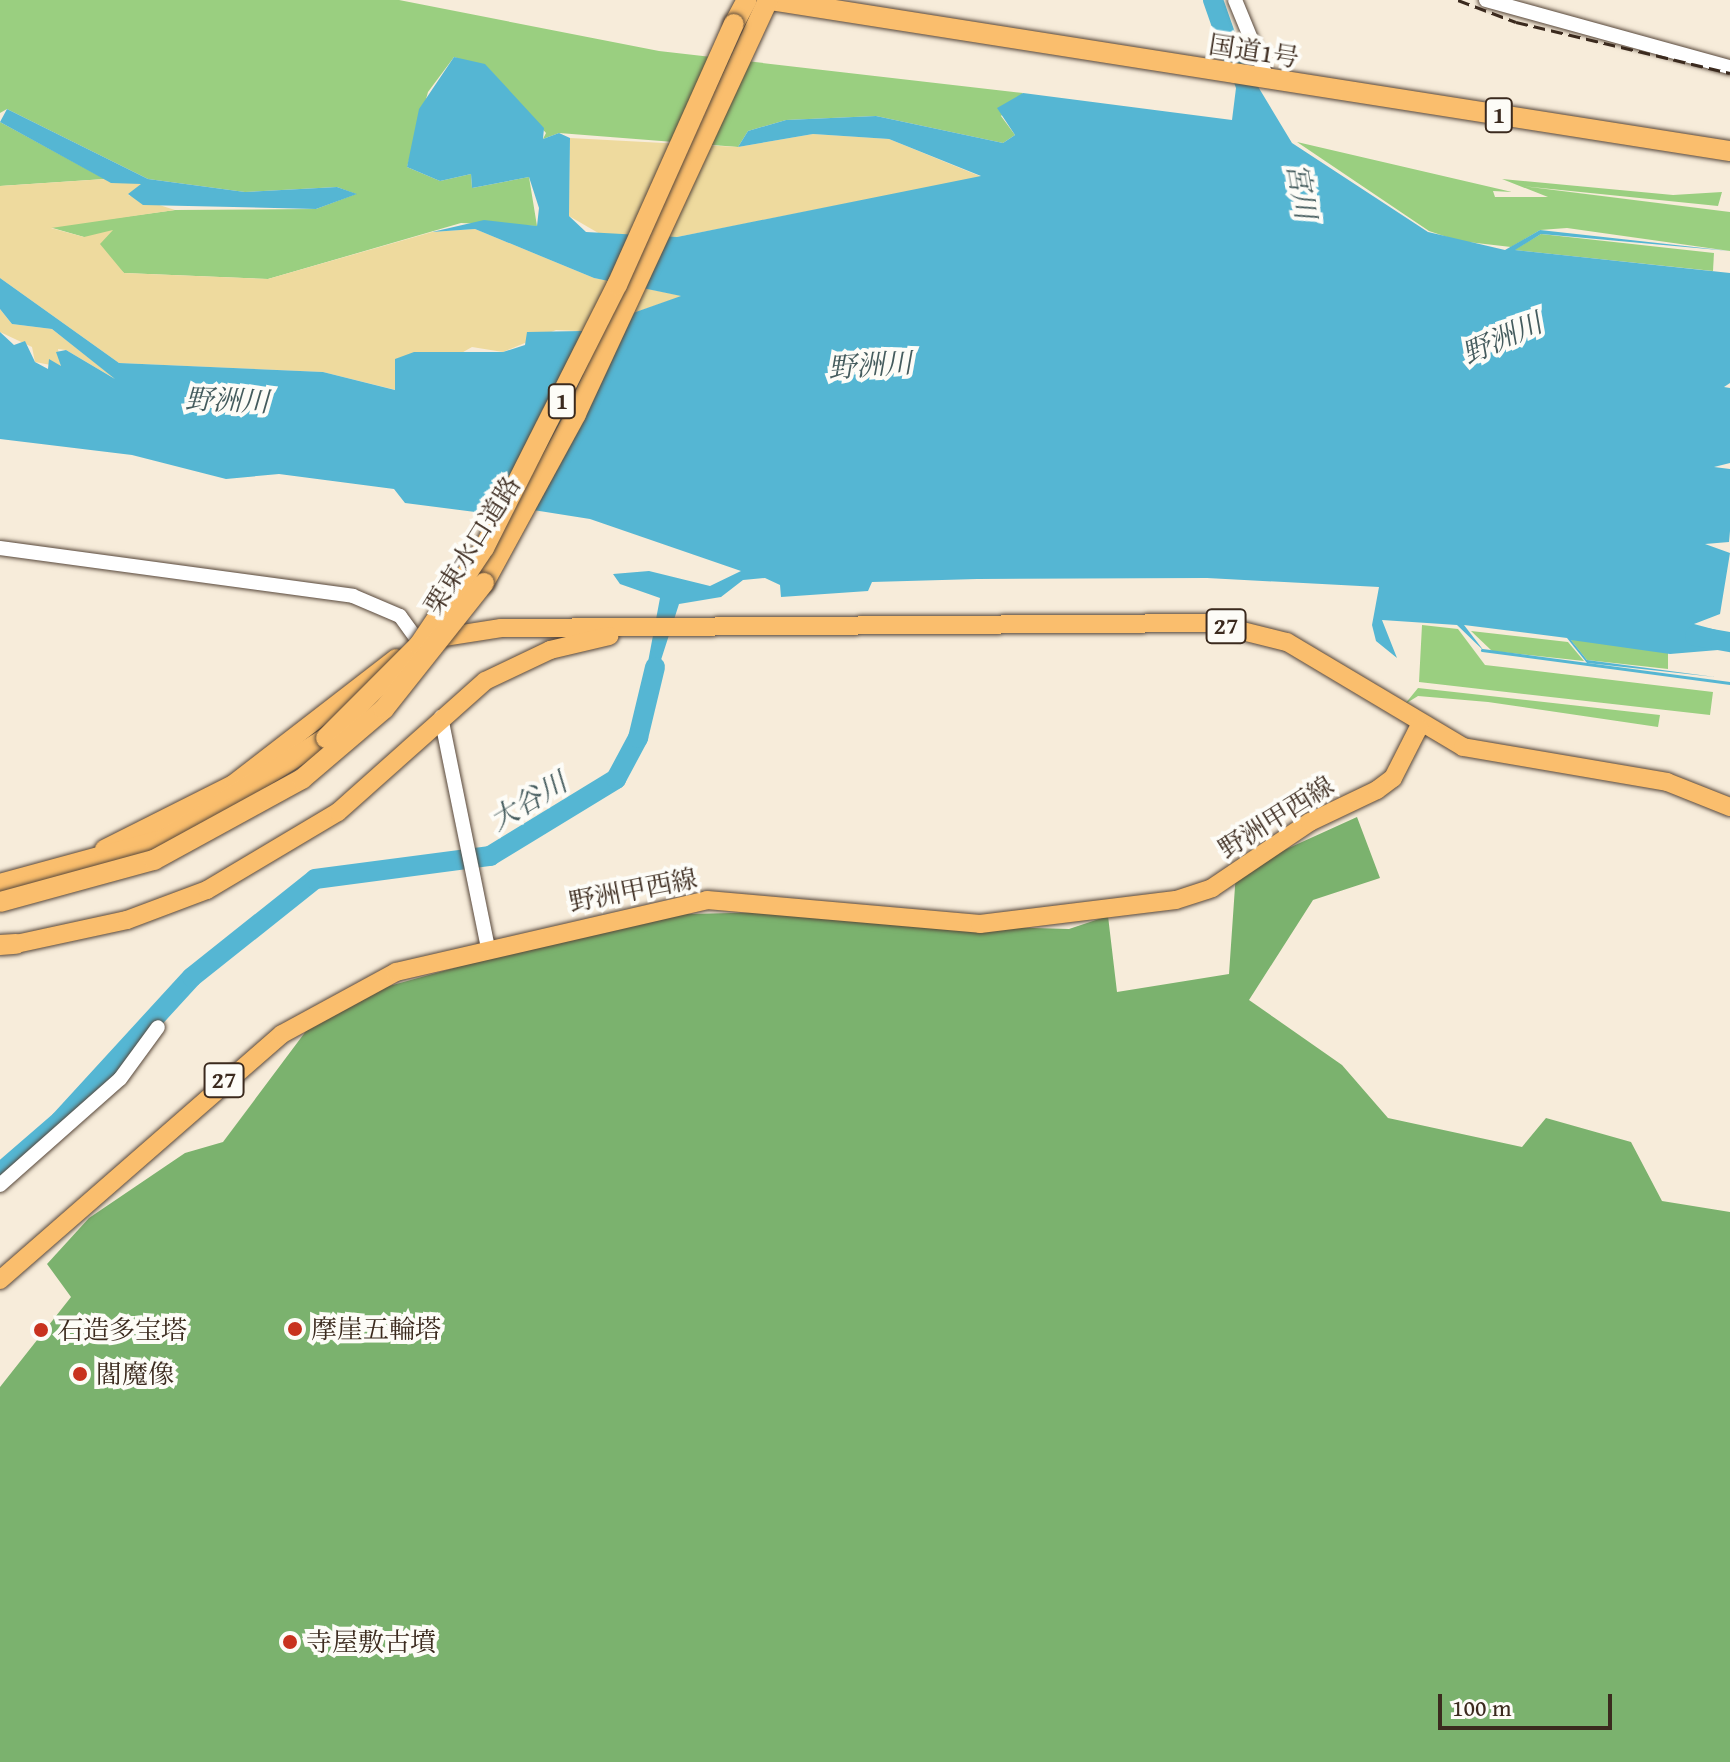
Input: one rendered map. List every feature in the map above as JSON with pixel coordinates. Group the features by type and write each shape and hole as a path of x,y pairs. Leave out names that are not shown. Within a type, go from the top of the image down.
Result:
{"highway":[{"name":"栗東水口道路","path":"0,884 165,839 236,801 326,738 419,645 484,548 604,313 747,0"},
{"name":"栗東水口道路","path":"0,902 139,866 250,812 342,748 430,658 528,510 770,0"},
{"name":"国道1号","path":"770,0 1263,80 1730,151"}],"main road":[{"name":"27","path":"27,879 233,784 418,641 501,628 636,632 1210,623 1287,642 1419,727 1519,760 1667,782 1730,807"},
{"name":"27","path":"8,944 127,920 207,890 338,812 441,717 525,660 636,632"},
{"name":"野洲甲西線","path":"0,1280 282,1034 396,972 707,900 980,924 1176,900 1212,888 1310,822 1377,790 1393,778 1419,727"}],"street":[{"path":"1235,0 1263,80"},
{"path":"1486,0 1730,67"},
{"path":"0,548 353,596 400,616 418,641"},
{"path":"441,717 488,949"},
{"path":"0,1185 120,1079 158,1027"}],"green space":[{"path":"0,0 399,0 659,51 1023,93 1001,116 1015,135 1003,143 876,116 786,120 748,131 738,147 559,133 543,139 546,133 489,69 454,57 428,92 407,167 440,181 471,174 472,188 529,177 537,226 461,223 268,279 124,273 84,237 49,227 175,210 316,209 356,194 337,187 245,192 148,179 7,109 0,113"},
{"path":"0,122 105,179 0,186"},
{"path":"1297,142 1512,192 1493,191 1495,197 1548,197 1502,179 1673,195 1722,192 1718,206 1522,186 1730,212 1730,251 1567,228 1540,230 1511,247 1459,241 1429,231"},
{"path":"1541,234 1714,253 1713,271 1514,250"},
{"path":"1422,625 1458,629 1485,665 1713,692 1710,715 1419,682"},
{"path":"1471,631 1568,642 1584,661 1492,651"},
{"path":"1570,639 1668,652 1668,669 1587,660"},
{"path":"1418,688 1660,715 1658,727 1488,702 1418,696 1405,704"},
{"path":"1357,817 1380,878 1313,900 1249,1000 1342,1065 1388,1118 1522,1147 1546,1118 1631,1142 1662,1201 1730,1212 1730,1762 0,1762 0,1387 71,1297 47,1264 89,1218 185,1153 223,1142 312,1023 353,996 646,915 818,911 923,925 1069,929 1108,916 1117,992 1229,974 1236,872"}],"sand":[{"path":"813,134 889,139 982,177 677,237 607,238 569,216 570,138 738,147"},
{"path":"105,179 142,184 128,195 175,210 51,228 84,237 113,230 100,244 124,273 268,279 432,232 475,229 594,278 683,296 581,331 556,330 503,352 472,347 396,390 323,372 119,363 0,278 0,186"},
{"path":"0,309 12,324 52,329 117,380 66,350 58,349 61,367 35,362 32,347 0,332"}],"water":[{"name":"野洲川","path":"1227,35 1292,143 1428,232 1505,250 1540,230 1730,251 1541,234 1515,250 1730,273 1730,383 1724,387 1730,388 1730,463 1714,467 1730,469 1729,542 1705,544 1730,553 1720,614 1694,624 1720,631 1718,650 1670,654 1571,640 1587,660 1715,677 1587,663 1567,638 1464,625 1484,651 1457,625 1382,620 1397,658 1376,641 1372,625 1379,587 1207,578 977,579 872,582 868,591 781,597 780,585 765,578 743,580 721,597 679,604 651,691 645,678 660,598 620,584 613,574 649,571 710,586 741,571 590,519 489,503 483,513 405,503 394,489 279,474 226,479 132,455 0,439 0,332 14,345 25,341 35,362 48,369 49,359 61,366 56,352 66,350 115,379 52,329 12,324 0,309 0,278 119,363 323,372 395,390 395,359 414,352 503,352 525,345 527,332 582,331 681,296 594,278 475,229 432,232 484,220 537,226 539,208 529,177 472,188 471,174 440,181 407,167 419,109 454,57 485,64 544,128 543,139 559,133 570,138 569,216 586,232 677,237 981,176 889,139 813,134 738,147 748,131 786,120 876,116 1003,143 1015,135 997,108 1023,93 1232,120 1236,88 1224,55 1212,53 1216,38"},
{"path":"7,109 148,179 245,192 337,187 357,194 316,209 143,205 128,194 141,184 111,183 0,122"}],"waterway":[{"name":"宮川","path":"1213,0 1234,60"},
{"path":"1695,636 1730,642"},
{"path":"1482,650 1730,683"},
{"name":"大谷川","path":"0,1173 60,1121 192,977 315,879 490,856 616,779 638,738 655,667"}],"railway":[{"path":"1458,0 1516,22 1730,73"}],"place":[{"name":"摩崖五輪塔","path":"295,1329"},
{"name":"石造多宝塔","path":"41,1330"},
{"name":"閻魔像","path":"80,1374"},
{"name":"寺屋敷古墳","path":"290,1642"}]}
